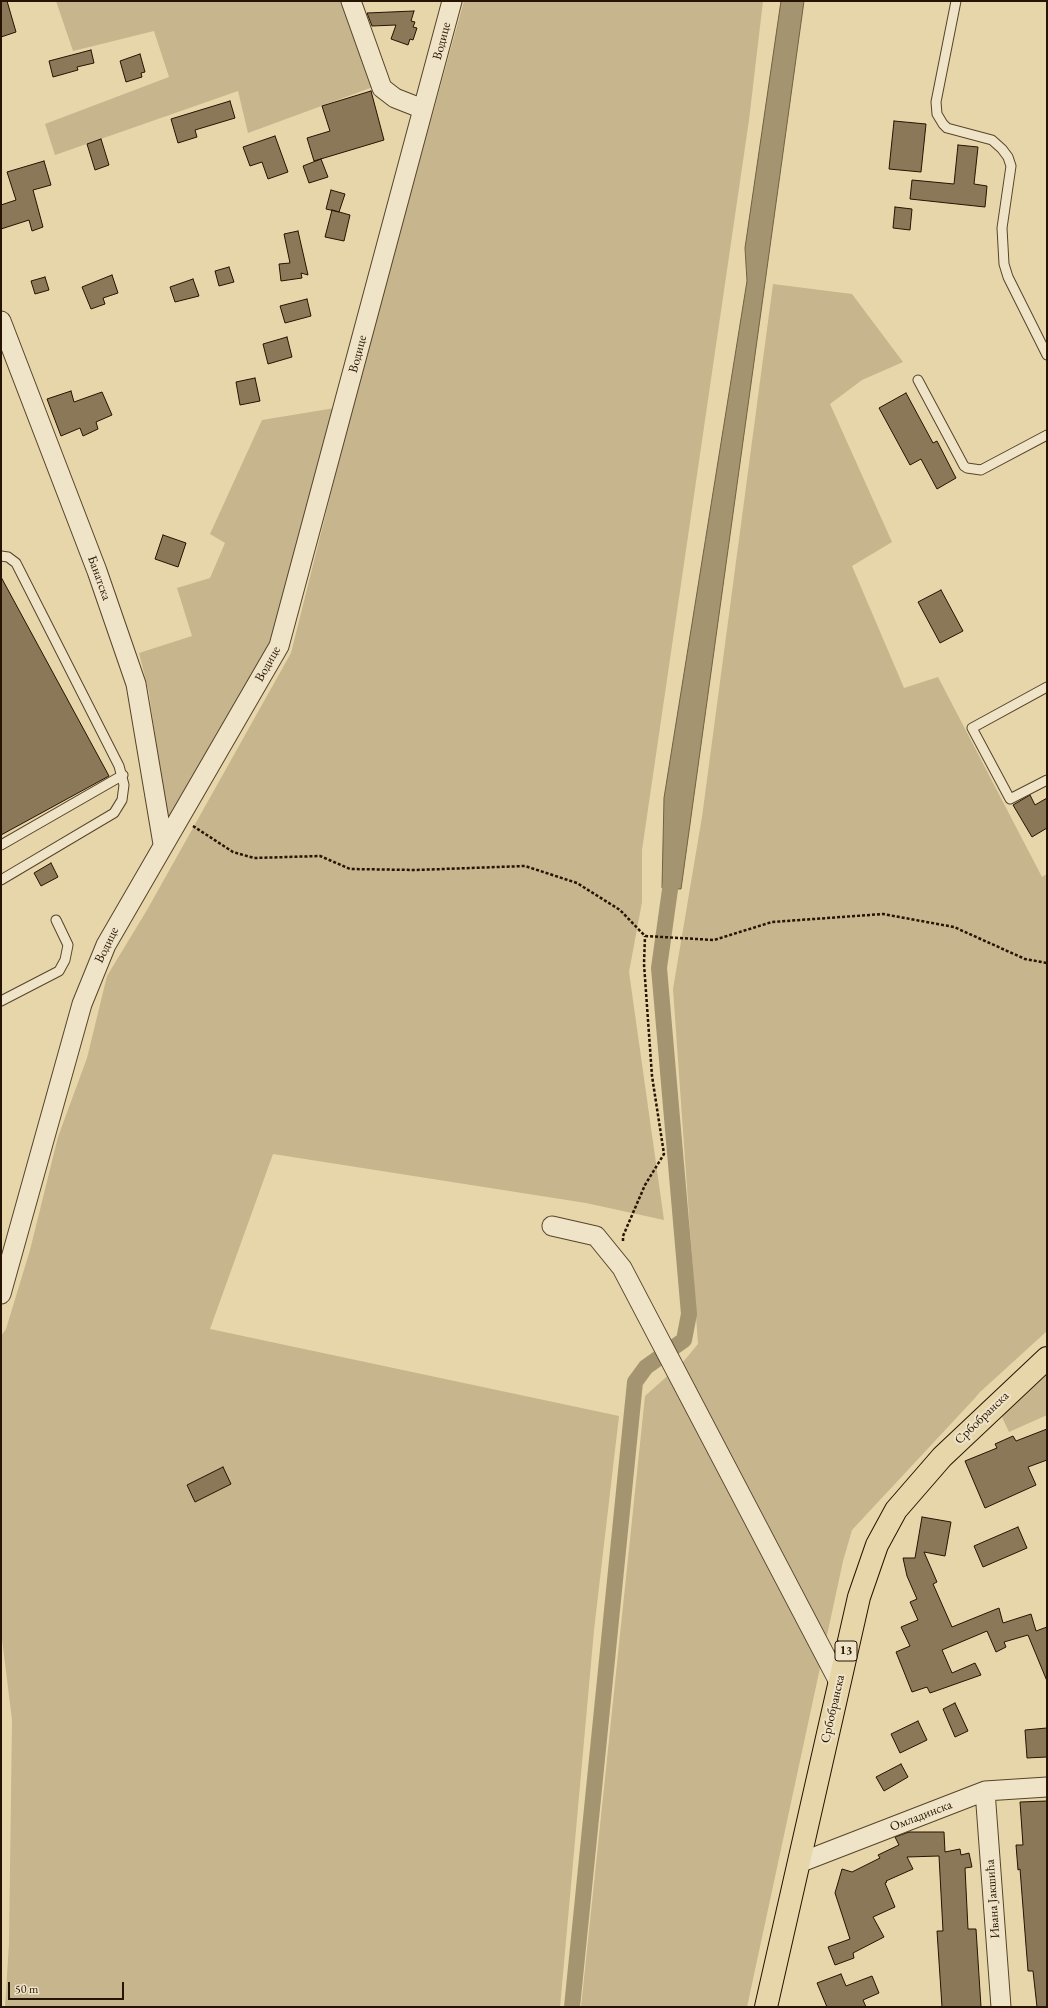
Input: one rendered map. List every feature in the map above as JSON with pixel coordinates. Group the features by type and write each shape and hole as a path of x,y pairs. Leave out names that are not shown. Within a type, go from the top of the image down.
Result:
{"main road":[{"name":"Србобранска","path":"766,2007 859,1597 876,1544 896,1510 942,1457 1047,1358"}],"street":[{"path":"351,1 382,88 395,98 424,108"},
{"name":"Водице","path":"1,1294 82,1004 106,945 163,844 279,646 452,1"},
{"name":"Банатска","path":"1,321 97,571 136,684 163,844"},
{"path":"552,1226 596,1236 622,1268 839,1682"},
{"name":"Омладинска","path":"799,1863 985,1791 1047,1787"},
{"name":"Ивана Јакшића","path":"985,1791 1001,2007"}],"lane":[{"path":"956,1 936,102 937,114 943,124 948,128 992,140 1008,157 1011,166 1002,228 1004,264 1008,277 1047,355"},
{"path":"918,380 964,466 967,468 981,470 1047,435"},
{"path":"1,880 114,814 122,800 124,785 123,775 16,563 12,559 2,556"},
{"path":"1047,687 972,728 1010,799 1047,780"},
{"path":"1,845 123,775"},
{"path":"1,1001 59,971 65,960 68,945 56,920"}],"path":[{"path":"179,817 233,852 254,858 320,856 350,869 416,870 525,866 576,883 620,910 645,936 644,964 652,1076 664,1154 645,1185 623,1236 622,1268"},
{"path":"645,936 675,939 714,940 772,922 884,914 954,927 1025,959 1047,963"}],"shaded area":[{"path":"56,1 356,1 373,87 248,133 238,91 55,155 45,124 169,77 154,31 73,51"},
{"path":"464,1 763,1 749,120 642,850 642,902 629,972 664,1220 586,1203 273,1154 210,1329 619,1416 594,1630 560,2007 5,2007 9,1944 12,1720 1,1631 1,1336 6,1329 30,1250 58,1137 87,1058 107,976 147,910 291,653 363,365"},
{"path":"781,1 804,1 681,889 662,888 664,798 747,281 745,248"},
{"path":"773,284 852,294 903,362 862,380 830,404 892,542 852,566 904,688 938,677 1042,877 1047,874 1047,1331 979,1393 852,1530 843,1561 747,2007 581,2007 645,1396 683,1362 698,1344 673,989 702,817"},
{"path":"341,407 274,642 167,821 149,693 139,653 192,636 177,588 210,578 225,543 210,534 262,420"},
{"path":"1047,1368 1047,1415 1009,1432 1002,1417 1007,1403"}],"building":[{"path":"1,1 7,1 16,32 1,37"},
{"path":"414,11 411,21 415,22 413,27 417,28 413,40 410,39 408,45 391,39 396,25 372,26 367,13"},
{"path":"91,50 94,63 77,67 78,70 53,77 49,61"},
{"path":"140,54 145,72 141,73 142,77 126,82 120,61"},
{"path":"371,91 384,140 314,161 307,138 330,131 322,106"},
{"path":"230,101 235,118 195,130 197,137 178,143 171,119"},
{"path":"894,121 926,124 921,172 889,169"},
{"path":"275,136 288,172 268,179 262,162 250,166 243,147"},
{"path":"101,139 109,165 95,170 87,144"},
{"path":"958,145 978,147 974,184 987,186 985,207 910,199 912,180 954,184"},
{"path":"321,159 328,177 309,183 303,166"},
{"path":"44,161 51,185 33,190 43,227 32,231 29,220 1,229 1,205 16,200 7,172"},
{"path":"331,190 345,194 339,212 326,209"},
{"path":"895,207 912,209 910,230 893,228"},
{"path":"332,210 350,215 344,241 325,237"},
{"path":"298,231 308,275 301,273 302,278 281,281 279,264 290,263 284,234"},
{"path":"229,267 234,282 219,286 215,271"},
{"path":"112,275 118,293 103,298 105,304 91,309 82,287"},
{"path":"45,277 49,290 35,294 31,281"},
{"path":"193,279 199,296 175,302 170,287"},
{"path":"307,299 311,316 285,323 280,306"},
{"path":"287,337 292,357 268,364 263,344"},
{"path":"255,378 260,401 240,405 236,382"},
{"path":"71,391 74,402 102,392 112,415 96,422 98,429 83,436 80,428 61,436 47,399"},
{"path":"906,393 933,443 937,441 956,478 937,489 921,459 910,465 879,408"},
{"path":"163,535 186,543 178,567 155,559"},
{"path":"1,577 109,776 1,835"},
{"path":"941,590 963,631 940,643 918,602"},
{"path":"1030,795 1035,805 1047,798 1047,828 1032,837 1013,805"},
{"path":"51,863 58,877 41,886 34,873"},
{"path":"1047,1429 1047,1460 1028,1467 1036,1485 985,1508 965,1461 997,1448 995,1444 1013,1436 1016,1441"},
{"path":"223,1467 231,1484 195,1502 187,1485"},
{"path":"922,1517 951,1522 945,1556 924,1552 937,1582 933,1584 952,1627 999,1608 1003,1623 1031,1614 1036,1631 1047,1627 1047,1681 1028,1635 1004,1642 1006,1647 996,1652 987,1631 942,1650 952,1673 975,1663 981,1675 930,1693 927,1687 912,1692 896,1652 910,1646 901,1627 918,1620 910,1602 917,1599 907,1576 903,1558 915,1558"},
{"path":"1018,1527 1027,1548 983,1567 974,1546"},
{"path":"955,1703 968,1731 955,1737 943,1709"},
{"path":"918,1721 927,1740 900,1753 891,1734"},
{"path":"1047,1728 1047,1757 1027,1758 1025,1730"},
{"path":"901,1764 908,1777 884,1791 876,1777"},
{"path":"1047,1801 1047,2007 1037,2007 1033,1971 1028,1971 1020,1869 1018,1870 1016,1845 1023,1845 1020,1802"},
{"path":"909,1832 944,1832 945,1852 960,1849 961,1855 969,1853 972,1867 965,1868 968,1929 976,1929 981,2007 942,2007 937,1931 943,1931 939,1856 907,1857 913,1869 886,1881 887,1882 885,1883 895,1907 873,1917 884,1937 853,1953 854,1958 835,1965 828,1947 850,1939 835,1893 842,1869 852,1872 880,1858 878,1855 899,1845 895,1837"},
{"path":"841,1974 846,1986 872,1976 879,1993 863,2000 866,2007 827,2007 817,1983"}],"waterway":[{"path":"572,2007 635,1382 646,1367 684,1340 689,1314 659,968 673,868"}]}
